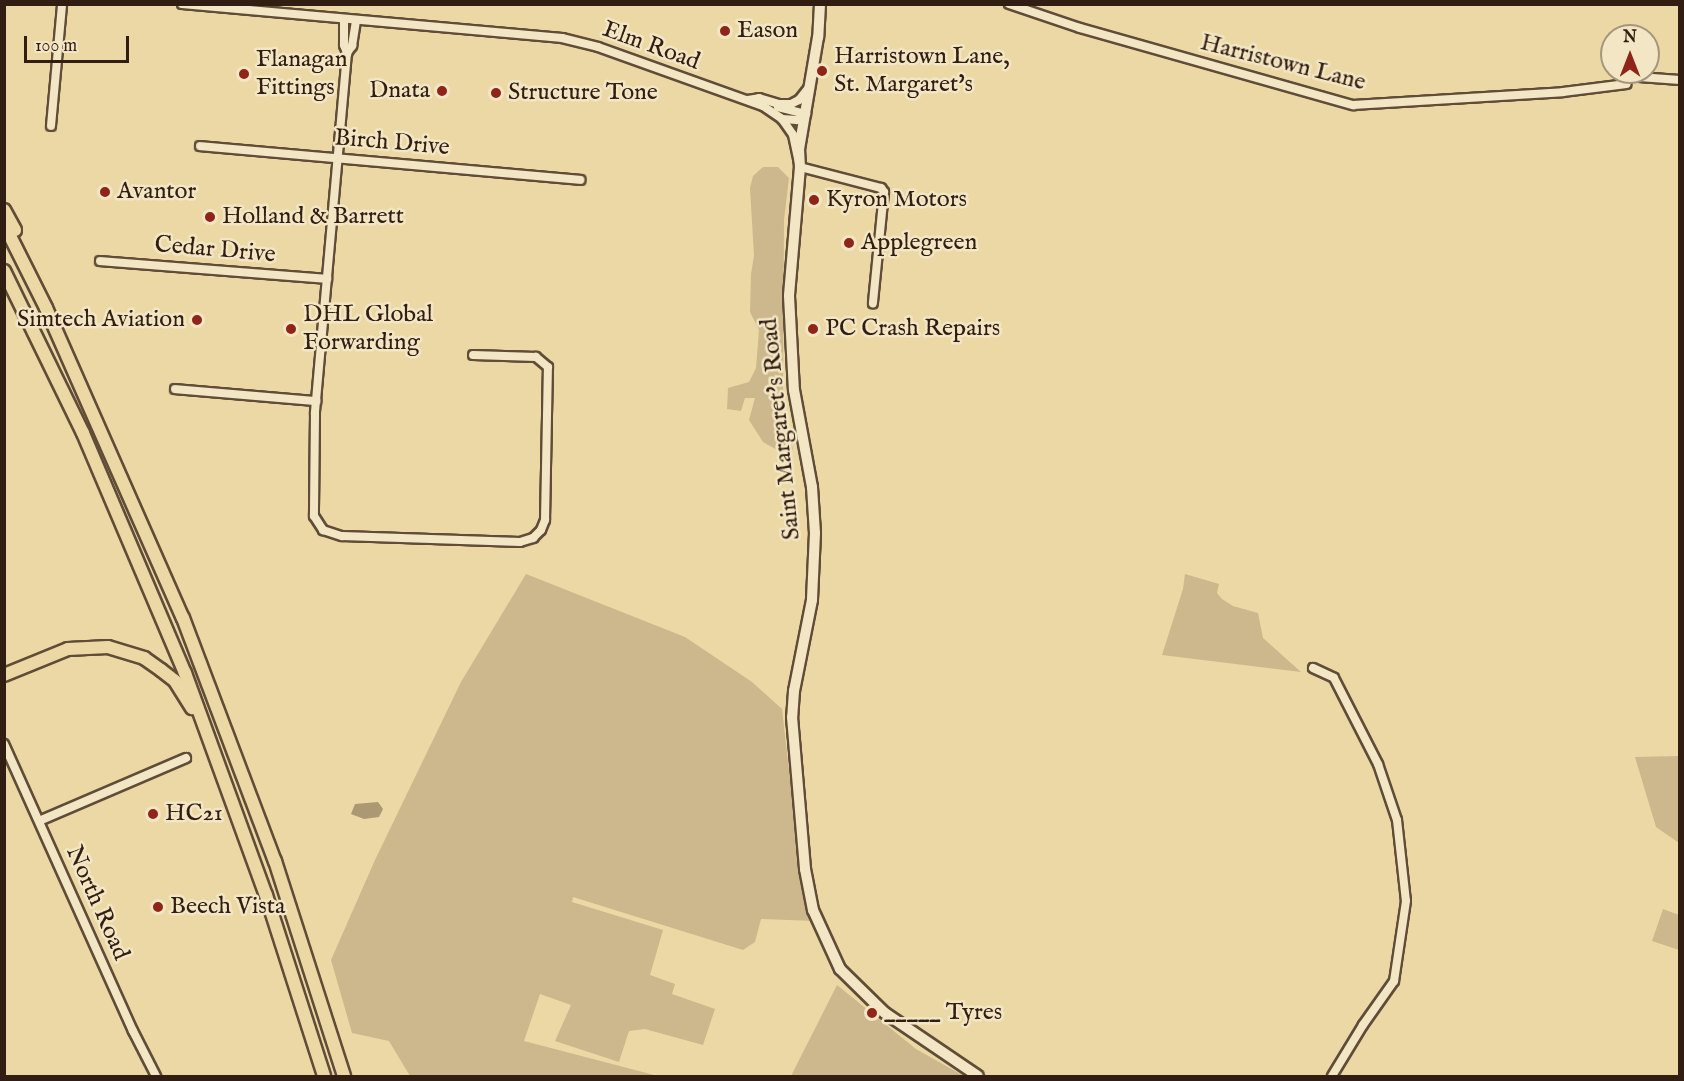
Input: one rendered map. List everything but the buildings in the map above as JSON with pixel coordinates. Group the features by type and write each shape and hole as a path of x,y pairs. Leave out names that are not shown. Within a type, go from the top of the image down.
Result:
{"highway":[{"path":"4,210 49,299 96,419"},
{"path":"4,224 46,308 183,618 250,789 293,913 344,1077"},
{"path":"4,271 83,433 136,552 234,802 324,1077"},
{"path":"4,675 68,649 89,647 128,651 144,658 175,681 189,700 215,765 234,802"}],"main road":[{"name":"Saint Margaret's Road","path":"820,4 806,114 807,142 800,167 789,296 794,390 812,487 815,566 808,629 794,691 792,717 797,797 809,894 829,949 840,969 860,992 885,1013 978,1077"}],"street":[{"path":"51,126 62,4"},
{"name":"Elm Road","path":"182,4 562,38 598,47 763,106 782,119 793,135 800,167"},
{"name":"Harristown Lane","path":"1009,4 1080,28 1353,105 1571,91 1627,84"},
{"path":"344,19 344,45 347,53 315,414 314,516 323,530 332,535 520,542 533,538 541,530 545,520 548,367 536,357 473,355"},
{"path":"347,53 352,46 356,20"},
{"path":"1660,79 1680,80"},
{"name":"Elm Road","path":"747,100 759,98 779,104 791,104 799,100 809,87"},
{"name":"Elm Road","path":"763,106 774,106 806,114"},
{"path":"782,119 797,120 806,114"},
{"name":"Birch Drive","path":"200,146 580,180"},
{"path":"800,167 880,188 884,192 873,303"},
{"name":"Cedar Drive","path":"100,261 327,279"},
{"path":"174,389 316,401"},
{"path":"1313,668 1334,678 1378,764 1397,820 1406,901 1394,981 1363,1025 1332,1077"},
{"name":"North Road","path":"4,744 156,1077"},
{"path":"39,821 186,758"}],"shaded area":[{"path":"763,167 778,167 789,178 784,220 783,399 793,450 777,450 763,442 749,420 755,398 745,398 741,411 727,409 728,388 749,382 756,368 759,330 750,312 754,256 750,188 753,176"},
{"path":"526,574 685,637 752,682 782,709 801,875 815,921 761,919 755,942 743,950 573,897 572,902 663,930 650,975 675,984 672,994 715,1009 703,1045 645,1029 629,1031 619,1062 555,1041 571,1005 540,994 524,1041 658,1076 410,1076 389,1041 352,1033 331,960 375,860 461,682"},
{"path":"1185,574 1219,584 1217,593 1222,599 1233,606 1258,613 1263,638 1301,672 1162,655 1183,589"},
{"path":"1680,756 1679,843 1656,827 1635,757"},
{"path":"378,802 383,809 379,817 364,819 351,814 355,804"},
{"path":"1663,909 1679,915 1679,950 1652,941"},
{"path":"837,985 916,1049 964,1076 791,1076"}],"place":[{"name":"Eason","path":"725,31"},
{"name":"Harristown Lane, St. Margaret's","path":"822,71"},
{"name":"Flanagan Fittings","path":"244,74"},
{"name":"Dnata","path":"442,91"},
{"name":"Structure Tone","path":"496,93"},
{"name":"Avantor","path":"105,192"},
{"name":"Kyron Motors","path":"814,200"},
{"name":"Holland & Barrett","path":"210,217"},
{"name":"Applegreen","path":"849,243"},
{"name":"Simtech Aviation","path":"197,320"},
{"name":"DHL Global Forwarding","path":"291,329"},
{"name":"PC Crash Repairs","path":"813,329"},
{"name":"HC21","path":"153,814"},
{"name":"Beech Vista","path":"158,907"},
{"name":"_____ Tyres","path":"872,1013"}]}
